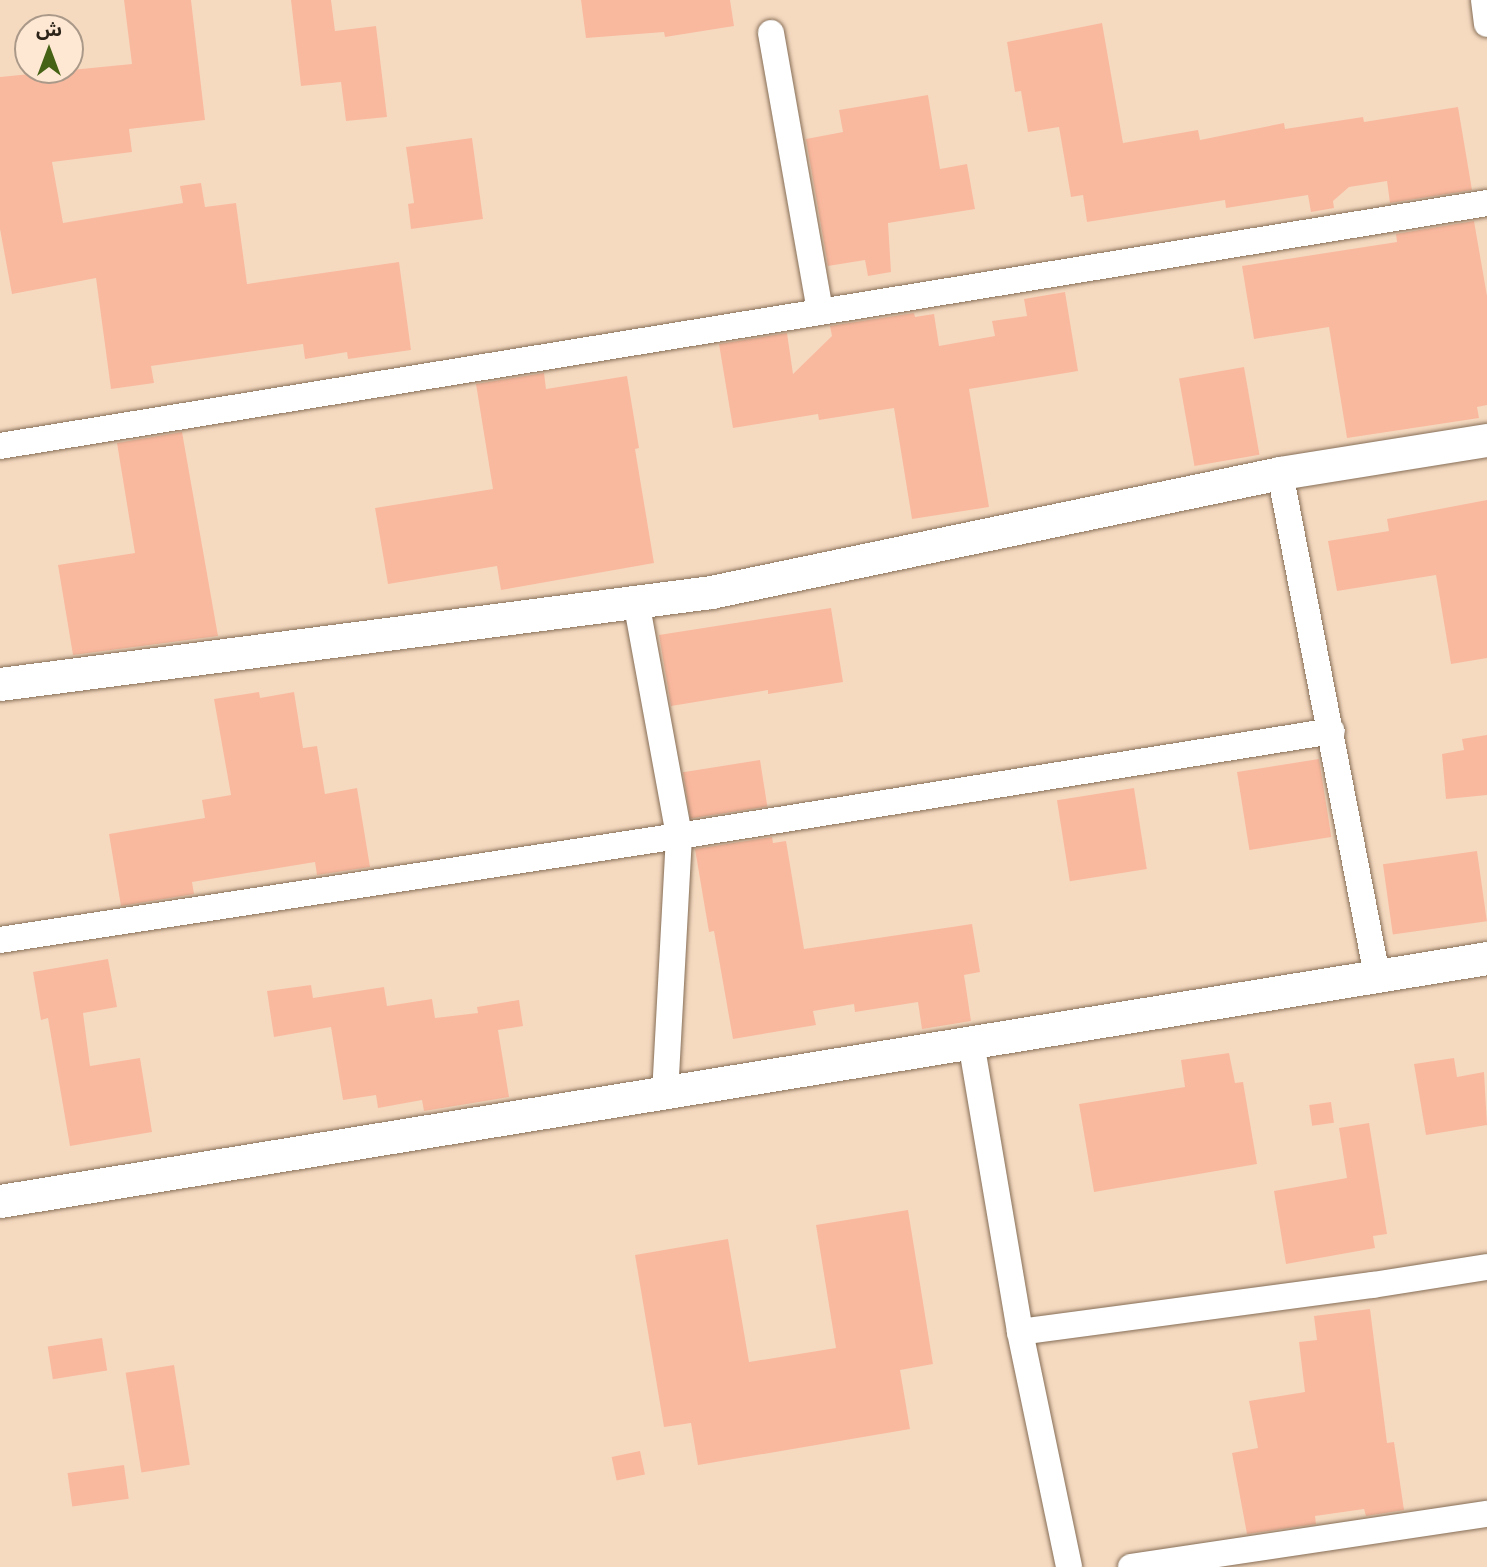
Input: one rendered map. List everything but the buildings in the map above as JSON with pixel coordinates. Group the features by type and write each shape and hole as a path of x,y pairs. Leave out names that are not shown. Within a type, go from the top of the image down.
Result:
{"street":[{"path":"1484,0 1487,24"},
{"path":"771,33 820,312"},
{"path":"0,446 1487,203"},
{"path":"0,684 711,592 1280,473 1487,440"},
{"path":"1280,473 1332,731 1377,976"},
{"path":"636,601 679,836 665,1091"},
{"path":"0,940 679,836 1332,731"},
{"path":"0,1201 1487,958"},
{"path":"971,1042 1020,1332 1069,1567"},
{"path":"1020,1332 1373,1285 1487,1267"},
{"path":"1131,1567 1487,1514"}]}
